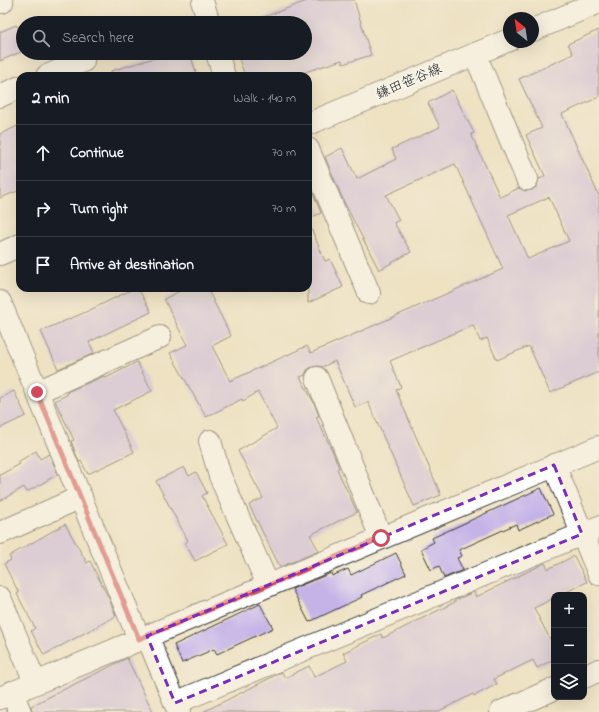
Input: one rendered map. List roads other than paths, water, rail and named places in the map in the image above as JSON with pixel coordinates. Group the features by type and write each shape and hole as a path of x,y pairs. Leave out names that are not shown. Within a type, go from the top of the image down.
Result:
{"street":[{"path":"539,27 599,2"},
{"name":"鎌田笹谷線","path":"312,122 503,43"},
{"path":"476,54 527,179"},
{"path":"219,60 223,72"},
{"path":"57,72 83,61"},
{"path":"0,96 16,89"},
{"path":"312,158 369,293"},
{"path":"0,254 16,247"},
{"path":"0,302 81,497 143,637 177,708 591,530"},
{"path":"37,392 160,338"},
{"path":"317,378 381,538"},
{"path":"210,441 220,476 268,585"},
{"path":"11,701 35,682 599,446"},
{"path":"554,465 591,530 599,574"},
{"path":"0,533 81,497"},
{"path":"0,598 35,682"},
{"path":"587,676 599,670"},
{"path":"506,711 551,690"}]}
